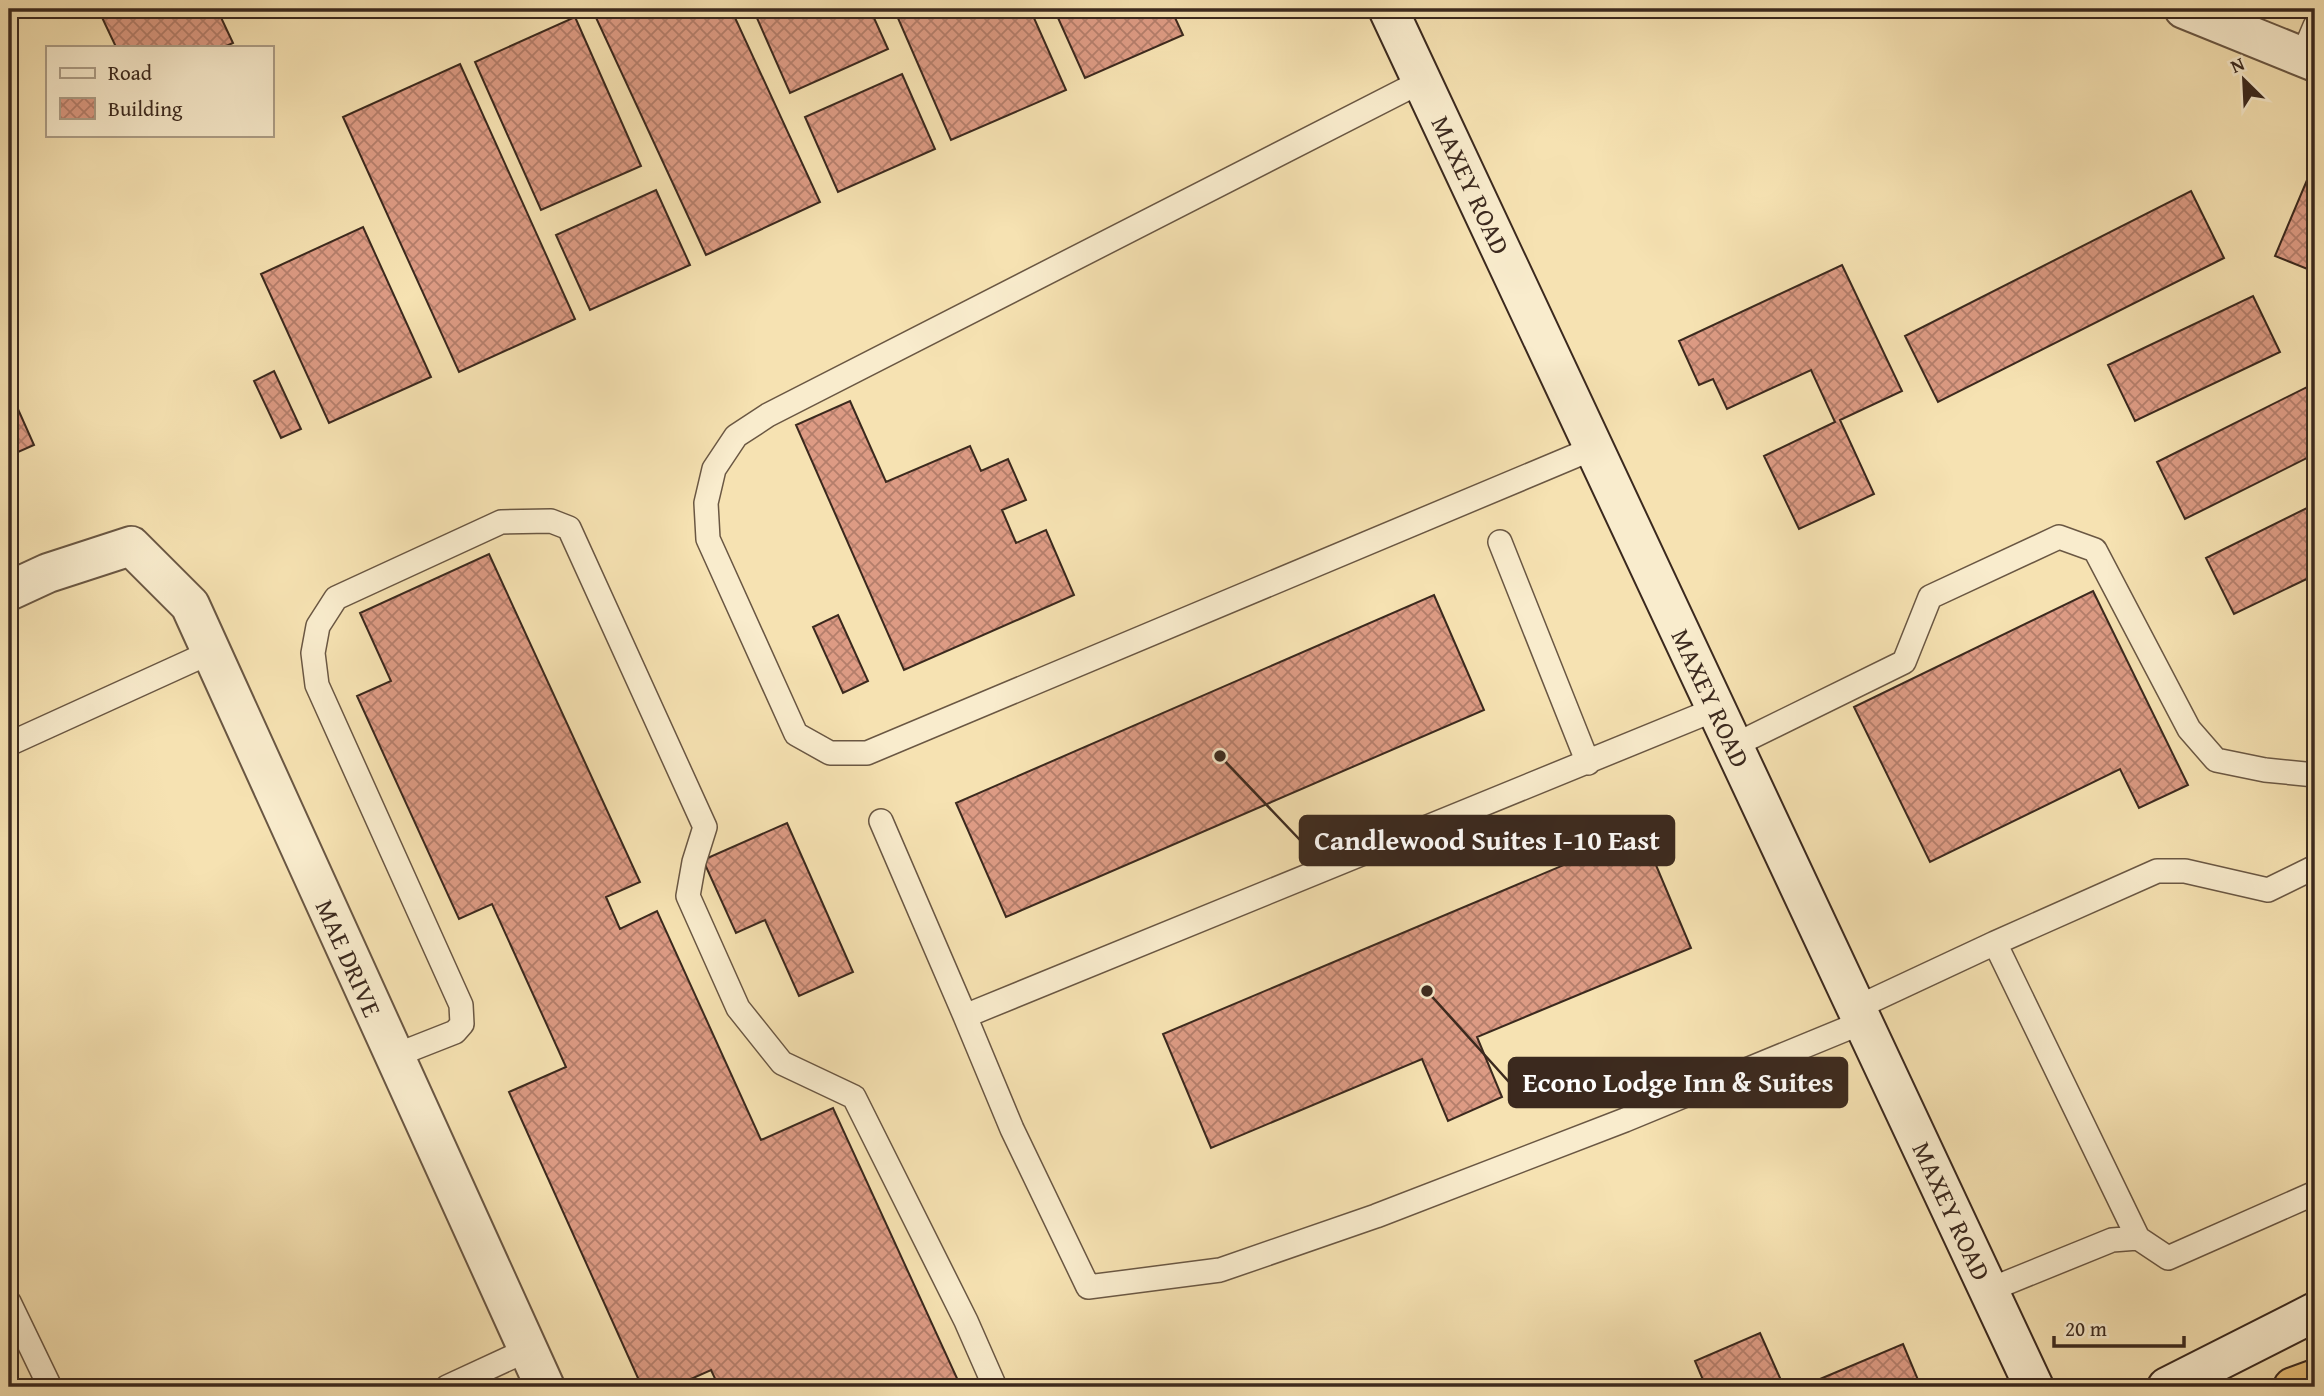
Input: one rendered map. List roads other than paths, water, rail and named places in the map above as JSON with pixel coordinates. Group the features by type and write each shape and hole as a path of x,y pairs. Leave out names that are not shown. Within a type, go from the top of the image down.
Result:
{"highway":[{"path":"2293,1387 2315,1379"}],"street":[{"name":"MAXEY ROAD","path":"1388,9 2034,1387"},
{"path":"2184,9 2311,48"},
{"name":"MAE DRIVE","path":"9,591 48,573 131,546 190,605 545,1387"},
{"path":"2168,1387 2315,1312"}],"lane":[{"path":"1422,81 768,415 736,436 714,469 705,503 708,539 796,734 830,752 867,753 1594,448"},
{"path":"394,1056 455,1032 462,1024 461,1005 317,685 313,653 318,626 336,598 501,522 551,521 569,528 705,827 694,862 688,896 738,1008 782,1063 854,1097 966,1321 995,1387"},
{"path":"1733,746 1904,662 1930,597 2059,537 2095,550 2189,729 2216,760 2265,770 2315,775"},
{"path":"1500,542 1588,763"},
{"path":"9,744 211,652"},
{"path":"965,1016 1716,709"},
{"path":"881,821 1012,1129 1088,1287 1233,1265 1376,1216 1625,1120 1860,1015 1995,943 2157,871 2185,871 2268,890 2315,867"},
{"path":"1995,943 2138,1238 2168,1258 2315,1193"},
{"path":"1989,1290 2112,1240 2138,1238"},
{"path":"9,1302 50,1387"},
{"path":"447,1387 527,1350"}],"place":[{"name":"Candlewood Suites I-10 East","path":"1220,756"},
{"name":"Econo Lodge Inn & Suites","path":"1427,991"}]}
